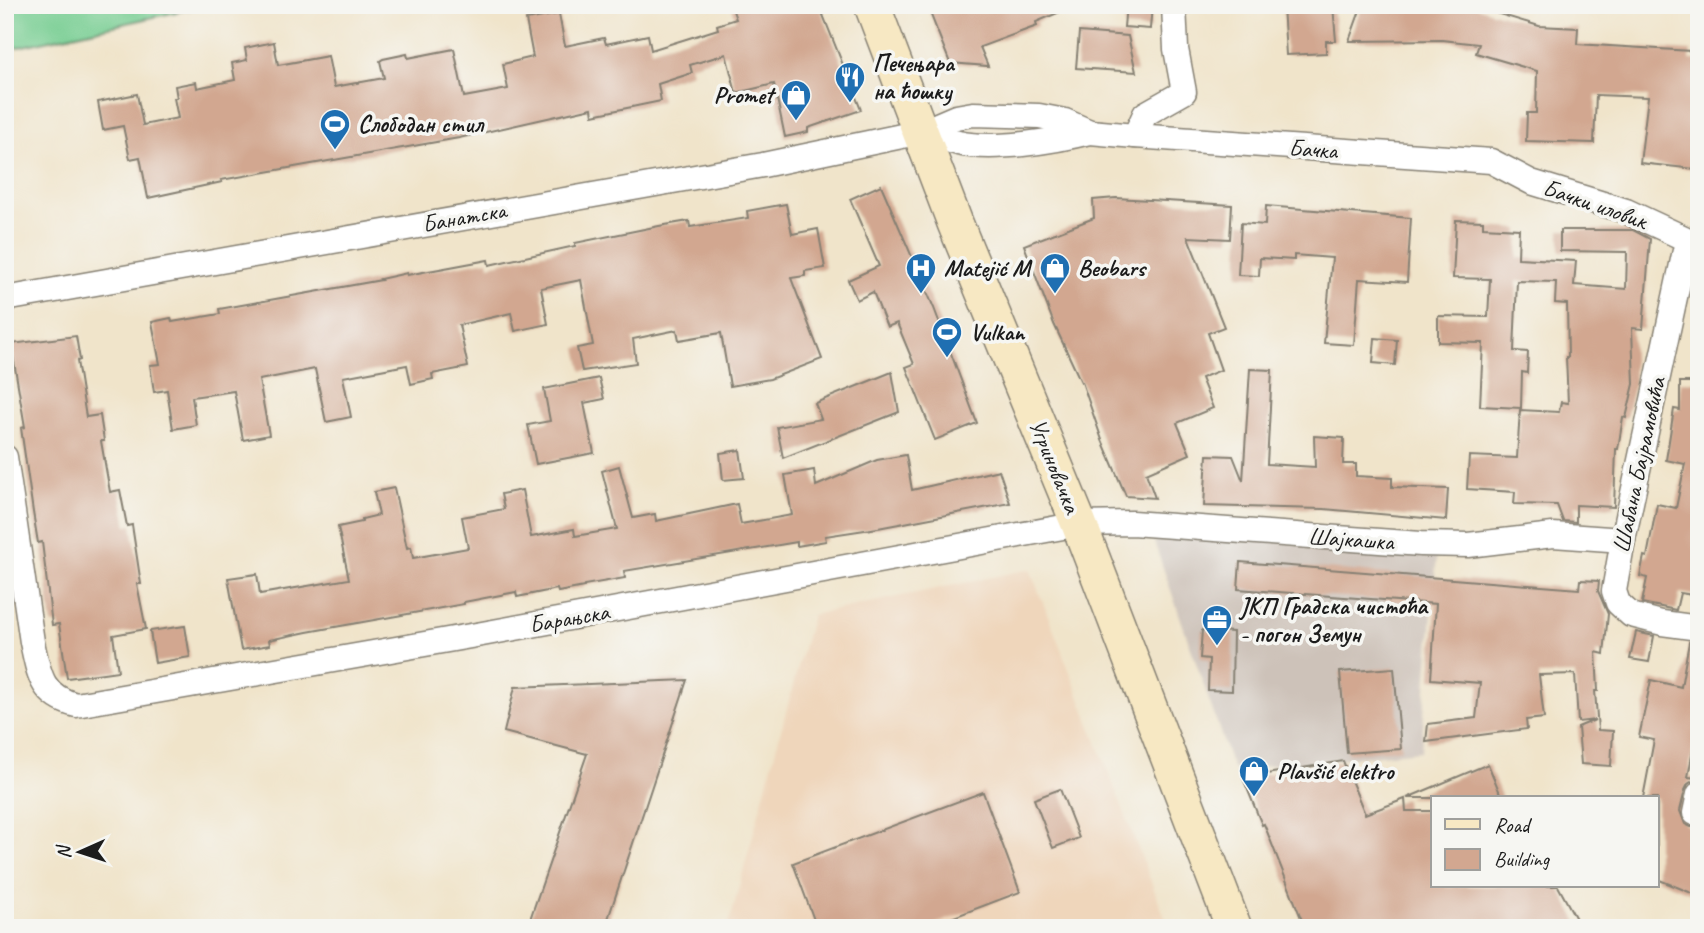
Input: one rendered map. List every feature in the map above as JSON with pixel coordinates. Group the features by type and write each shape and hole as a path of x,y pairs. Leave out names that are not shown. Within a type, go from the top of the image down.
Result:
{"main road":[{"name":"Угриновачка","path":"872,5 955,223 1079,524 1234,928"}],"street":[{"path":"1135,136 1145,114 1184,92 1176,48 1174,5"},
{"name":"Бачка","path":"921,132 960,144 1038,143 1090,132 1491,161"},
{"name":"Банатска","path":"5,299 763,165 921,132"},
{"name":"Бачки иловик","path":"1491,161 1550,190 1626,211 1693,243"},
{"name":"Шабана Бајрамовића","path":"1693,243 1623,540 1614,591 1623,611 1631,615 1699,628"},
{"name":"Барањска","path":"5,457 32,642 43,681 58,700 76,705 482,634 1079,524"},
{"name":"Шајкашка","path":"1079,524 1132,523 1432,545 1468,545 1553,535 1623,540"}],"shaded area":[{"name":"ЈКП Градска чистоћа - погон Земун","path":"1151,533 1437,552 1421,751 1233,769"},
{"path":"1030,569 1169,928 728,928 812,615"}],"green space":[{"path":"5,5 208,5 5,50"}],"building":[{"path":"731,5 819,5 861,110 808,128 808,132 785,137 774,84 736,93 726,54 690,65 692,73 658,84 661,101 593,115 592,108 459,138 221,180 222,182 148,198 140,157 130,159 123,126 103,130 98,102 137,94 143,125 178,118 174,98 177,98 175,86 196,82 197,88 235,80 232,63 247,60 245,48 274,42 278,65 328,56 334,87 384,78 380,61 383,59 407,54 408,58 454,49 464,97 508,89 503,64 533,57 526,20 559,14 565,46 604,38 606,44 648,35 651,50 718,29 717,25 736,19"},
{"path":"927,5 1074,6 1036,22 1037,26 980,47 988,66 950,63"},
{"path":"1126,5 1152,5 1150,29 1124,27"},
{"path":"1283,5 1333,5 1336,41 1326,41 1326,53 1286,55"},
{"path":"1362,5 1473,6 1539,26 1578,28 1577,44 1691,51 1690,60 1699,60 1699,140 1695,169 1640,163 1648,97 1596,95 1594,143 1526,141 1527,113 1536,113 1537,71 1476,53 1479,44 1442,40 1349,41"},
{"path":"1079,32 1128,36 1136,72 1076,68"},
{"path":"881,185 934,308 977,423 935,440 906,367 914,364 897,323 887,327 873,292 857,300 848,280 879,266 850,199"},
{"path":"1116,198 1232,205 1230,239 1188,237 1224,327 1208,333 1221,370 1201,378 1213,408 1177,423 1190,454 1146,473 1155,498 1126,496 1102,440 1082,382 1054,324 1024,245 1094,218 1093,200"},
{"path":"786,204 792,234 818,229 825,268 805,271 805,276 791,278 822,359 770,379 730,386 721,333 679,340 677,330 633,339 636,363 582,371 577,348 593,345 581,280 541,288 548,324 515,331 511,313 459,325 468,367 432,374 433,379 411,384 407,365 343,377 351,417 326,422 315,369 259,380 269,435 243,440 234,391 192,397 196,425 173,429 167,390 154,392 150,365 160,364 152,322 171,318 172,322 220,314 219,309 407,273 488,260 489,265 575,246 575,243 659,226 689,221 690,227 748,218 747,211"},
{"path":"1266,206 1411,218 1407,282 1359,279 1354,345 1324,343 1332,258 1294,255 1294,260 1260,258 1259,276 1238,275 1241,223 1265,225"},
{"path":"1456,220 1483,221 1483,227 1519,229 1518,258 1576,261 1574,285 1626,289 1627,252 1560,251 1560,230 1633,230 1650,239 1643,329 1632,328 1634,384 1616,449 1614,507 1576,505 1576,522 1563,521 1557,505 1514,504 1515,492 1467,489 1469,456 1517,458 1520,410 1559,412 1561,402 1568,403 1567,304 1555,303 1556,282 1517,281 1514,351 1528,352 1527,373 1522,372 1521,408 1480,406 1483,343 1438,342 1438,316 1488,317 1490,279 1453,278"},
{"path":"76,336 86,417 100,415 104,441 101,441 110,492 120,490 127,526 132,525 141,584 137,584 146,629 113,635 118,671 67,678 59,624 52,625 42,542 38,543 21,428 25,427 11,344"},
{"path":"1375,338 1397,340 1395,365 1373,363"},
{"path":"1250,369 1272,370 1267,464 1315,467 1314,436 1344,438 1343,464 1356,464 1356,476 1392,478 1392,487 1448,489 1446,520 1324,509 1204,506 1207,455 1233,456 1243,481"},
{"path":"892,372 899,412 783,458 777,427 821,419 815,403"},
{"path":"599,378 604,399 584,403 594,453 536,464 528,425 550,421 544,389"},
{"path":"1680,382 1699,382 1699,596 1680,593 1676,610 1642,603 1647,578 1640,576 1644,556 1647,557 1657,504 1676,508 1685,464 1666,460 1674,409 1680,410"},
{"path":"740,450 744,478 723,480 720,453"},
{"path":"906,455 912,490 999,470 1010,503 825,536 826,541 797,546 797,542 624,571 625,578 584,587 517,597 516,592 269,640 270,645 241,650 228,578 257,574 260,594 349,579 338,527 379,515 374,492 394,488 407,548 411,547 413,558 468,548 462,517 504,509 501,494 522,490 531,537 574,529 575,536 617,529 602,471 619,466 633,518 655,514 656,521 737,504 741,524 792,515 785,475 814,470 816,486 877,460"},
{"path":"1240,562 1579,589 1580,580 1599,581 1598,591 1608,614 1604,654 1596,652 1598,691 1595,691 1598,730 1613,731 1611,766 1581,764 1578,727 1595,720 1578,722 1575,674 1539,675 1544,718 1526,720 1527,729 1426,742 1428,724 1476,718 1480,683 1431,679 1436,604 1238,589"},
{"path":"185,626 190,657 155,663 150,631"},
{"path":"1202,630 1233,632 1232,691 1208,690 1209,659 1200,658"},
{"path":"1636,632 1654,636 1649,662 1630,659"},
{"path":"1689,642 1699,643 1699,717 1688,777 1697,778 1688,784 1680,811 1685,824 1699,827 1699,896 1658,879 1658,796 1643,796 1654,740 1639,737 1651,680 1681,687"},
{"path":"1394,668 1401,749 1347,753 1340,672"},
{"path":"687,680 605,928 527,928 587,754 504,732 515,687"},
{"path":"1343,761 1365,814 1405,799 1406,811 1431,811 1431,888 1559,888 1581,928 1305,928 1243,778"},
{"path":"1488,764 1501,796 1431,796 1407,798"},
{"path":"1060,789 1079,838 1053,848 1034,799"},
{"path":"983,792 1020,892 925,928 817,928 793,863"}],"place":[{"name":"Печењара на ћошку","path":"850,104"},
{"name":"Promet","path":"796,122"},
{"name":"Слободан стил","path":"335,151"},
{"name":"Matejić M","path":"921,295"},
{"name":"Beobars","path":"1055,295"},
{"name":"Vulkan","path":"947,359"},
{"name":"ЈКП Градска чистоћа - погон Земун","path":"1217,647"},
{"name":"Plavšić elektro","path":"1254,798"}]}
